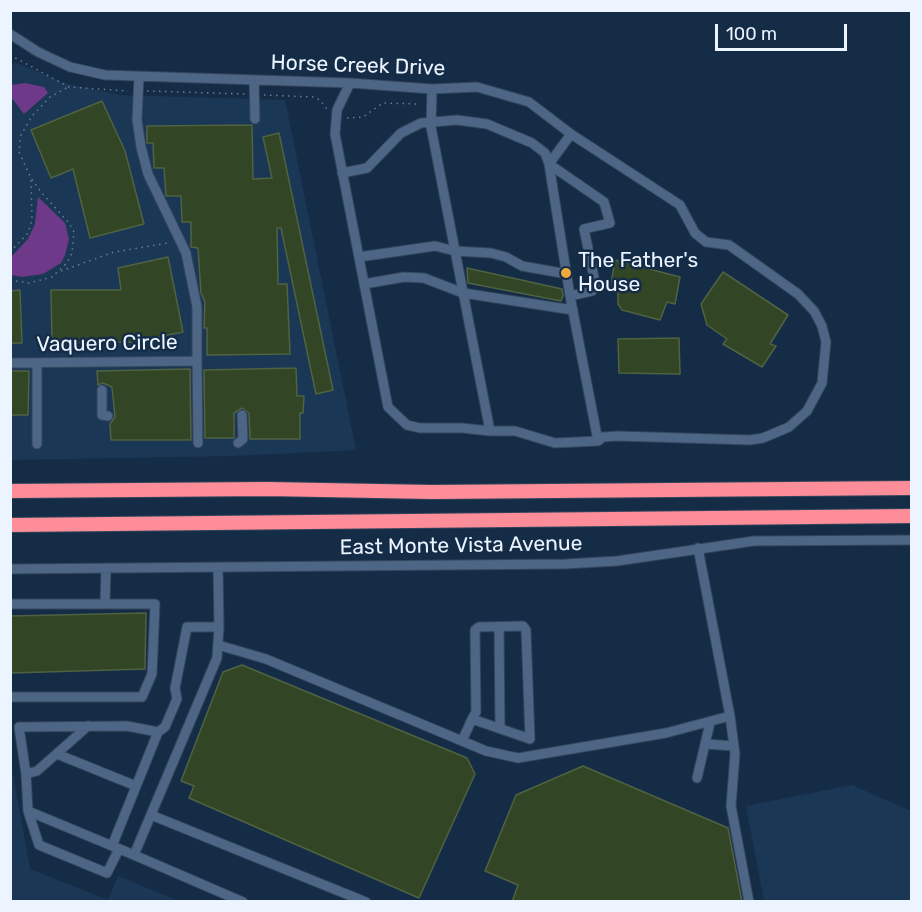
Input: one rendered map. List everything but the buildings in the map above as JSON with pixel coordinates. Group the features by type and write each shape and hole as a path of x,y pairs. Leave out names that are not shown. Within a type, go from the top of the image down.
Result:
{"highway":[{"path":"10,491 267,489 432,492 912,486"},
{"path":"10,525 912,516"}],"street":[{"name":"Horse Creek Drive","path":"10,34 38,52 70,67 105,75 350,83 432,89 477,87 529,102 571,134 680,205 695,233 706,242 729,245 798,294 814,311 822,326 826,342 822,383 807,411 789,427 763,438 720,441 617,436 603,437 598,441"},
{"name":"Vaquero Circle","path":"10,363 197,361 193,279 183,244 143,160 137,120 139,77"},
{"path":"254,80 255,119"},
{"path":"342,173 367,168 401,133 421,123 457,120 497,127 540,148 549,164 570,296 598,441 555,443 515,432 420,428 407,425 388,407 334,134 336,115 350,83"},
{"path":"432,89 431,123 490,431"},
{"path":"549,164 571,134"},
{"path":"549,164 604,202 610,223 584,229 596,287 592,291 570,296"},
{"path":"359,257 424,246 491,253 522,266 567,274"},
{"path":"364,284 404,277 424,278 463,294 573,310"},
{"path":"197,361 198,443"},
{"path":"37,363 38,444"},
{"path":"102,390 102,415 108,416"},
{"path":"238,443 243,439 242,415"},
{"name":"East Monte Vista Avenue","path":"10,569 565,564 617,561 754,541 912,540"},
{"path":"698,548 730,716 734,746 731,806 750,902"},
{"path":"134,855 217,658 218,567"},
{"path":"105,604 106,568"},
{"path":"10,604 154,604 152,674 142,697 10,698"},
{"path":"462,741 476,712 475,630 523,626 526,630 532,757"},
{"path":"158,732 127,726 19,727 26,774 28,811 39,845 107,873 136,786 158,732 165,727 177,699 175,688 187,627 219,627"},
{"path":"499,627 501,728"},
{"path":"218,645 266,659 486,751 519,758 666,734 730,716"},
{"path":"472,719 530,739"},
{"path":"697,778 710,723"},
{"path":"26,774 37,771 88,726"},
{"path":"706,744 734,746"},
{"path":"57,754 136,786"},
{"path":"28,811 243,902"},
{"path":"151,815 366,902"}],"path":[{"path":"10,55 69,87 313,97 320,100 332,114 363,117 386,103 419,104"},
{"path":"60,272 72,253 74,232 62,212 40,192 19,152 21,135 32,116 51,97 69,87"},
{"path":"10,252 28,233 32,220 31,178"},
{"path":"10,280 40,282 114,252 168,243"}],"shaded area":[{"path":"15,62 64,83 119,95 285,100 356,450 232,456 11,460 11,67"},
{"path":"25,83 44,87 48,93 24,114 11,97 11,85"},
{"path":"38,197 65,223 69,239 65,255 61,263 43,274 22,277 11,275 11,257 28,239 35,224"},
{"path":"11,764 30,869 108,900 118,876 179,901 11,901"},
{"path":"852,785 911,811 911,901 764,901 746,806"}],"place":[{"name":"The Father's House","path":"566,273"}]}
